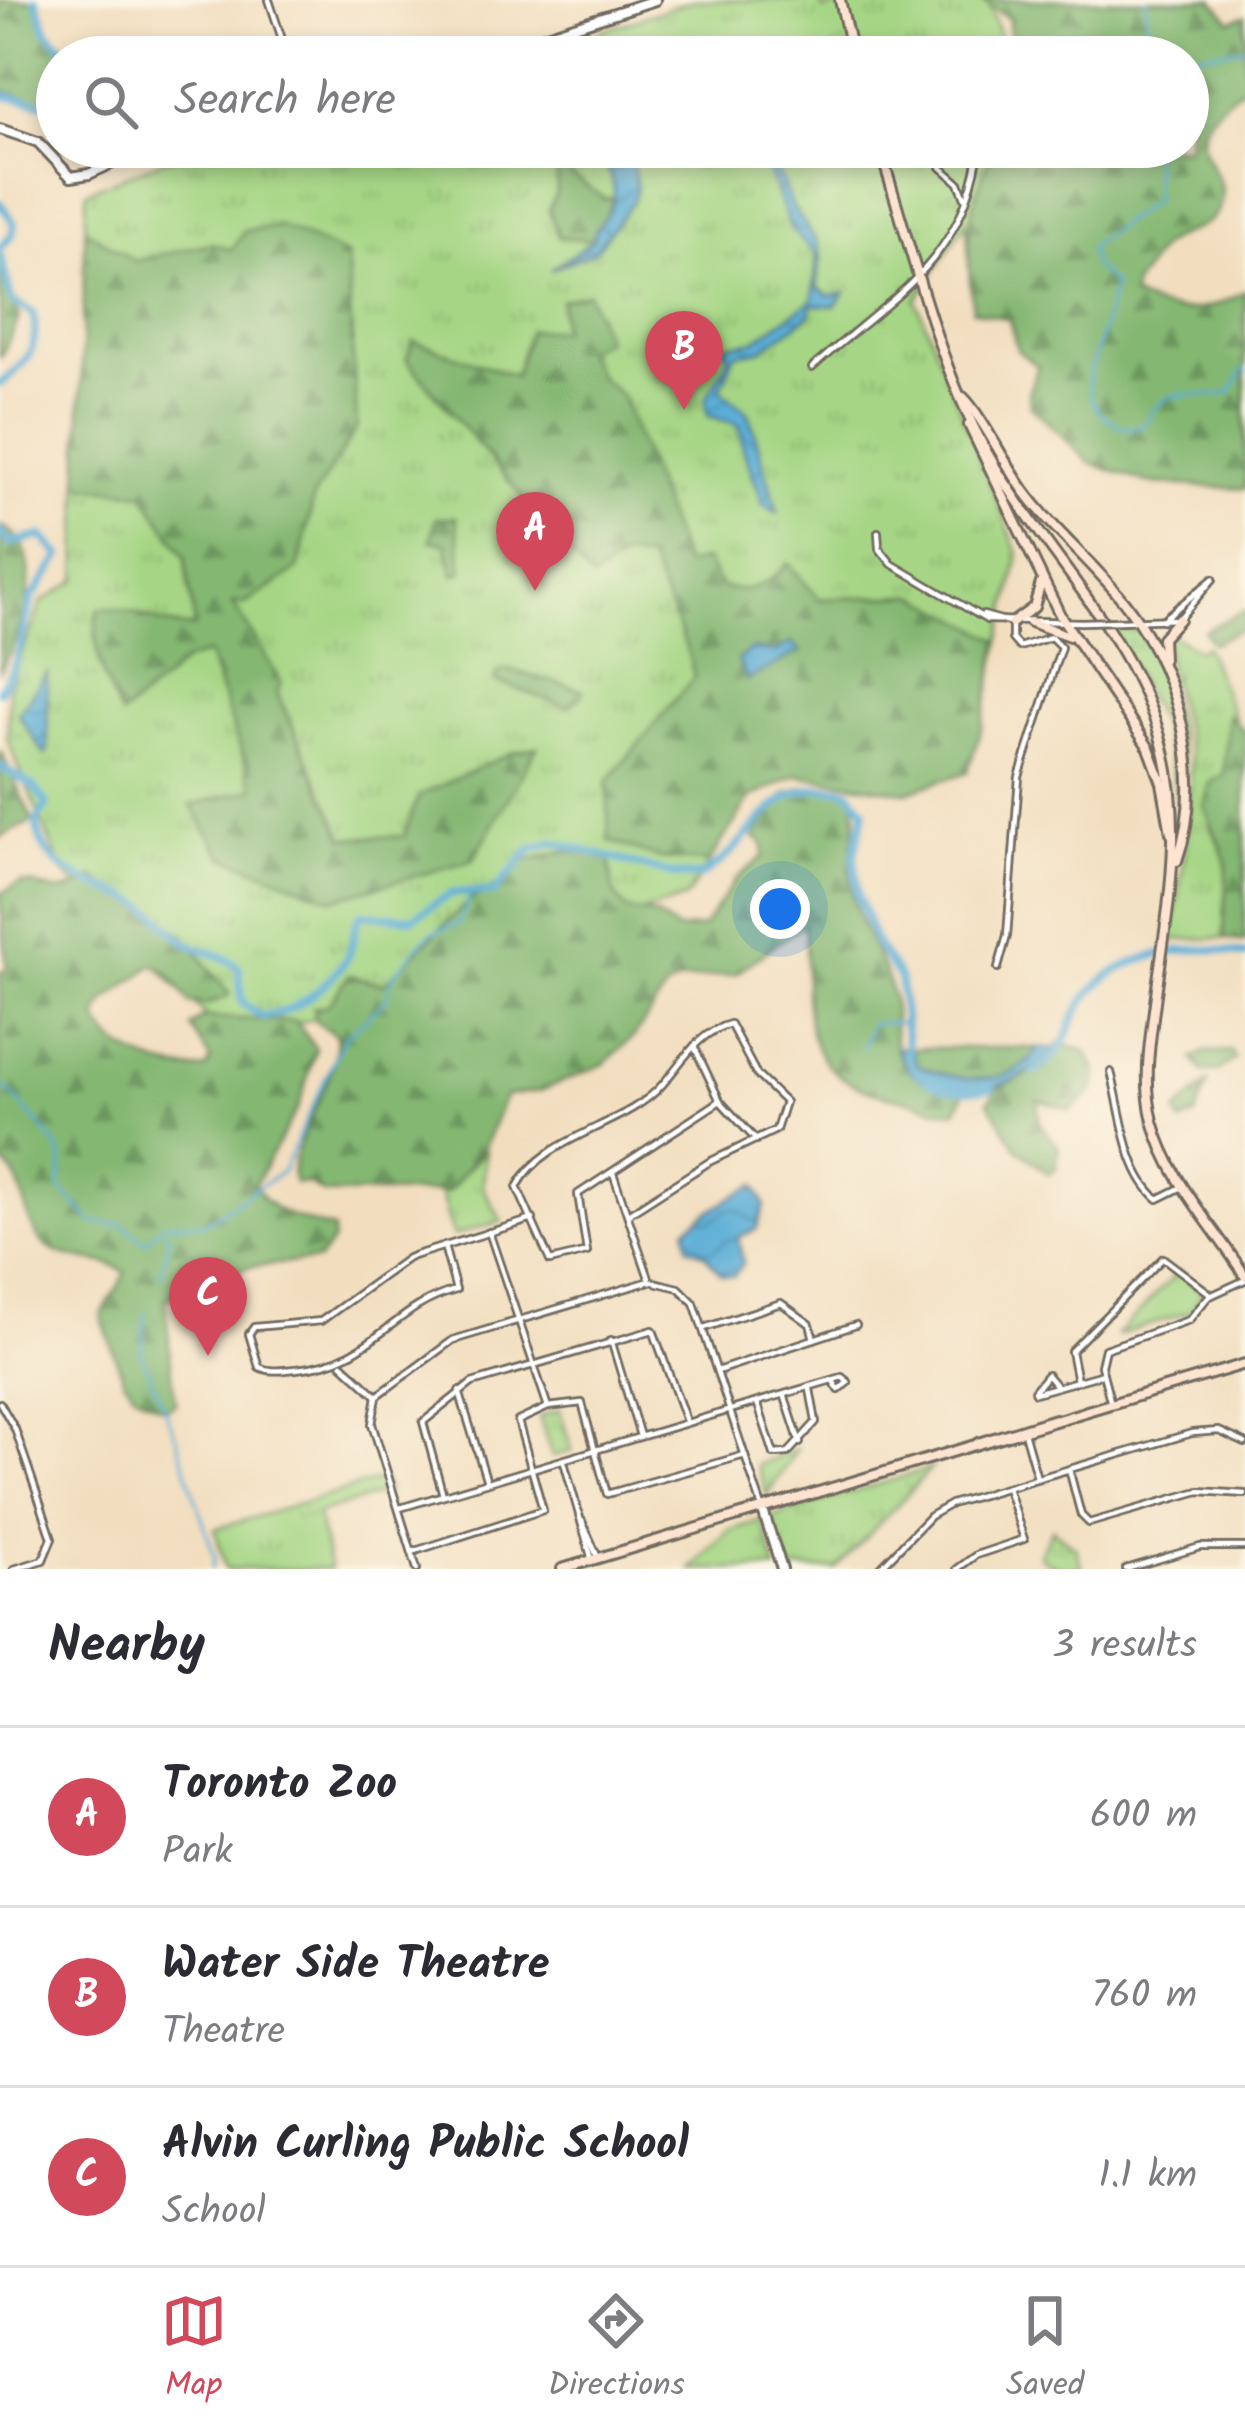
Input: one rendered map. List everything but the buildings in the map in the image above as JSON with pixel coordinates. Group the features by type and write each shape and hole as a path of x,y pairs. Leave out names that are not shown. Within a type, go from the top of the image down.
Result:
{"main road":[{"path":"840,0 848,36"},
{"path":"886,168 967,411 994,466 1138,681 1163,748 1174,846 1154,1008 1149,1100 1163,1153 1245,1278"},
{"path":"961,394 1033,503 1137,621 1174,694"},
{"path":"967,411 971,437 1064,621 1155,762 1174,846"},
{"path":"1012,622 1034,607 1041,575"},
{"path":"1172,874 1181,850 1188,776 1161,645 1179,619"},
{"path":"1030,622 1061,629 1090,659"},
{"path":"562,1569 1245,1364"}],"street":[{"path":"269,0 281,36"},
{"path":"543,36 655,0"},
{"path":"0,129 36,141"},
{"path":"63,168 71,176 102,168"},
{"path":"945,168 964,189 966,206"},
{"path":"812,368 939,257 966,206 975,168"},
{"path":"878,532 882,554 914,576 977,614 1012,622 1161,621 1179,619 1213,579 1161,621"},
{"path":"998,968 1007,936 1019,777 1060,647 1051,637 1019,647 1012,639 1012,622"},
{"path":"628,1214 709,1162 776,1130 785,1102 757,1075 733,1025 722,1026 694,1046 662,1086 592,1126 519,1180 517,1187 550,1261 586,1252 589,1244 575,1198 720,1101"},
{"path":"694,1046 720,1101 756,1141"},
{"path":"1112,1072 1134,1165 1147,1190 1157,1199 1182,1187"},
{"path":"613,1171 650,1281"},
{"path":"445,1246 456,1290 423,1302 341,1362 263,1370 251,1328 321,1321 408,1258 445,1246 489,1232 533,1219"},
{"path":"489,1232 548,1407"},
{"path":"1077,1381 1071,1351 1163,1258 1212,1295"},
{"path":"1111,1404 1101,1357 1110,1345 1189,1320 1212,1295 1245,1278"},
{"path":"417,1569 372,1424 377,1396 446,1344 650,1281 670,1283 687,1294 703,1328 782,1569"},
{"path":"703,1328 781,1303 810,1324 814,1339"},
{"path":"717,1371 856,1325"},
{"path":"443,1495 423,1422 459,1391 611,1340 656,1332 686,1423"},
{"path":"611,1340 640,1436"},
{"path":"341,1362 377,1396"},
{"path":"1057,1387 1103,1374"},
{"path":"400,1508 833,1381"},
{"path":"758,1405 774,1454 788,1454 818,1415 810,1389"},
{"path":"459,1391 487,1483"},
{"path":"785,1396 800,1443"},
{"path":"0,1403 10,1417 52,1538 43,1560 14,1569"},
{"path":"412,1552 542,1510 518,1421 548,1407 582,1403 607,1494 746,1455"},
{"path":"1023,1431 1037,1478"},
{"path":"879,1569 936,1511 1204,1431 1245,1443"},
{"path":"564,1460 595,1562"},
{"path":"1069,1469 1083,1518 1091,1523 1199,1491 1245,1494"},
{"path":"958,1569 976,1556 1024,1539 1007,1488"},
{"path":"1126,1569 1200,1547 1245,1547"}],"green space":[{"path":"0,0 34,0 51,36 36,36 36,99 0,90"},
{"path":"694,0 819,0 823,10 856,0 1213,0 1231,21 1245,16 1245,86 1209,120 1209,36 1010,36 1009,19 989,5 1000,36 586,36"},
{"path":"981,0 1213,0 1231,21 1245,16 1245,86 1209,120 1209,36 1010,36 1009,19"},
{"path":"1209,161 1222,191 1216,213 1160,248 1135,282 1132,296 1161,307 1189,310 1216,305 1245,291 1245,489 1148,483 1090,463 1031,406 1029,391 1038,367 1018,351 1009,319 973,310 966,222 916,300 1019,555 982,727 967,772 906,792 797,775 750,798 686,898 234,1044 63,872 8,741 9,686 42,602 77,580 86,192 145,168 1209,168"},
{"path":"1209,161 1222,191 1216,213 1160,248 1135,282 1132,296 1161,307 1189,310 1216,305 1245,291 1245,489 1148,483 1090,463 1031,406 1029,391 1038,367 1018,351 1009,319 973,310 970,227 986,168 1209,168"},
{"path":"557,168 570,168 570,175 604,198 614,199 594,240 559,238 549,209 557,191"},
{"path":"281,226 347,256 357,427 314,496 298,569 245,604 233,603 281,682 277,693 344,838 404,836 418,796 511,753 537,747 473,860 333,899 223,856 191,805 254,789 208,653 184,662 121,716 98,651 98,609 124,610 170,625 195,627 185,556 143,493 79,486 85,229 135,261 211,243 231,250 244,231"},
{"path":"0,264 20,317 0,359"},
{"path":"588,293 606,339 585,350 599,377 622,396 685,565 706,560 720,586 740,590 766,582 788,563 819,599 916,595 999,640 982,727 967,772 906,792 797,775 750,798 709,862 662,859 609,841 607,782 694,677 680,633 649,560 624,556 592,580 406,359 414,341 515,376 529,330 561,330 561,300"},
{"path":"456,517 463,571 454,575 446,543 431,541 436,518"},
{"path":"0,526 16,536 29,571 24,615 0,670"},
{"path":"1245,610 1244,628 1212,643 1204,631"},
{"path":"1112,629 1140,630 1161,676 1180,745 1182,820 1162,726"},
{"path":"1168,633 1198,650 1205,646 1234,717 1228,716 1224,774 1210,825 1227,862 1224,938 1172,940 1190,806 1190,761 1167,657"},
{"path":"499,671 583,690 582,695 568,707 494,681"},
{"path":"1228,715 1245,732 1245,942 1224,938 1227,862 1204,806 1210,783 1224,774"},
{"path":"0,750 33,821 0,837"},
{"path":"804,787 852,791 856,811 852,892 892,994 897,1051 920,1076 964,1092 957,1110 936,1109 865,1089 839,1075 822,1058 807,1012 804,924 735,974 679,981 666,989 636,1034 604,1064 540,1091 505,1096 485,1145 448,1192 324,1194 310,1184 294,1183 297,1151 336,1052 336,1035 316,1022 313,1008 328,1005 349,975 383,984 469,901 505,881 521,861 567,851 609,857 613,892 626,910 655,915 677,930 703,927 736,879 764,856 763,843 754,837 785,794"},
{"path":"93,877 183,934 230,995 209,1004 190,1003 168,972 153,965 104,1002 97,1019 115,1042 160,1064 206,1069 211,1060 191,1027 203,1017 296,1021 316,1049 299,1106 255,1184 277,1209 333,1229 333,1241 318,1260 248,1267 165,1299 175,1404 165,1409 134,1393 124,1380 101,1316 126,1273 46,1246 32,1227 16,1177 0,1161 0,972 7,970 0,894 20,883 63,891"},
{"path":"1059,1043 1086,1051 1097,1078 1087,1097 1070,1110 1038,1100 1040,1124 1059,1147 1056,1169 1048,1173 1017,1148 988,1102 996,1089 1041,1068"},
{"path":"911,1048 1038,1048 1014,1071 983,1079 950,1076 918,1065"},
{"path":"1231,1051 1235,1059 1217,1072 1203,1072 1193,1059 1204,1052"},
{"path":"1209,1081 1196,1115 1181,1123 1176,1112"},
{"path":"486,1150 483,1187 502,1221 453,1236 437,1182 464,1172"},
{"path":"1179,1271 1202,1293 1191,1311 1116,1336"},
{"path":"560,1410 572,1451 552,1457 539,1417"},
{"path":"797,1449 767,1495 757,1465"},
{"path":"932,1468 836,1569 789,1569 771,1517"},
{"path":"383,1479 387,1492 317,1514 330,1569 226,1569 215,1529"},
{"path":"762,1520 776,1569 691,1569 728,1531"},
{"path":"1052,1529 1076,1548 1082,1569 1058,1567 1039,1554"}],"water":[{"path":"607,168 633,168 637,187 633,201 594,252 550,270 593,240 610,209 614,189"},
{"path":"767,168 777,168 792,206 817,242 821,256 817,287 830,296 845,293 835,306 812,305 810,315 761,350 735,354 720,390 749,413 778,513 763,504 740,425 708,416 705,400 729,358 724,345 753,341 813,300 817,255 791,230"},
{"path":"791,643 801,651 747,680 738,660 751,649 777,652"},
{"path":"47,673 48,750 45,755 18,714"},
{"path":"897,1048 911,1048 918,1065 933,1071 983,1079 1014,1071 1038,1048 1055,1048 1019,1078 972,1091 926,1083 909,1069"},
{"path":"755,1185 765,1205 756,1230 738,1237 743,1263 734,1276 722,1275 704,1253 688,1247 686,1229"}],"waterway":[{"path":"36,0 52,36"},
{"path":"1134,36 1147,27 1146,0"},
{"path":"1209,52 1245,47"},
{"path":"0,95 36,102"},
{"path":"1153,168 1154,200 1089,247 1093,266 1114,285 1090,377 1092,401 1111,421 1129,429 1145,424 1162,401 1171,397 1230,393 1245,368"},
{"path":"0,203 14,223 12,235 0,248"},
{"path":"0,256 12,301 33,313 35,326 28,355 0,384"},
{"path":"0,531 9,543 42,536 61,556 32,598 16,662 0,691"},
{"path":"0,766 34,787 47,804 36,822 52,859 82,879 138,902 184,941 233,963 239,968 242,1003 261,1016 297,1005 330,979 349,954 361,914 413,918 452,893 494,892 531,849 554,842 674,875 700,876 721,862 782,801 800,791 849,791 865,810 854,855 858,896 876,943 900,979 908,1053"},
{"path":"0,1085 53,1142 62,1158 60,1188 93,1223 124,1225 145,1242 164,1223 205,1223 283,1171 344,1038 386,1000 392,977 429,934 459,923 471,893"},
{"path":"1034,1072 1063,1044 1087,997 1119,970 1182,951 1245,955"},
{"path":"862,1048 871,1023 904,1023"},
{"path":"913,1067 929,1081 949,1088 992,1088"},
{"path":"161,1276 169,1235 165,1229"},
{"path":"146,1312 141,1354 176,1436 215,1558 212,1569"}],"place":[{"name":"Water Side Theatre","path":"684,410"},
{"name":"Toronto Zoo","path":"535,591"},
{"name":"Alvin Curling Public School","path":"208,1356"}]}
